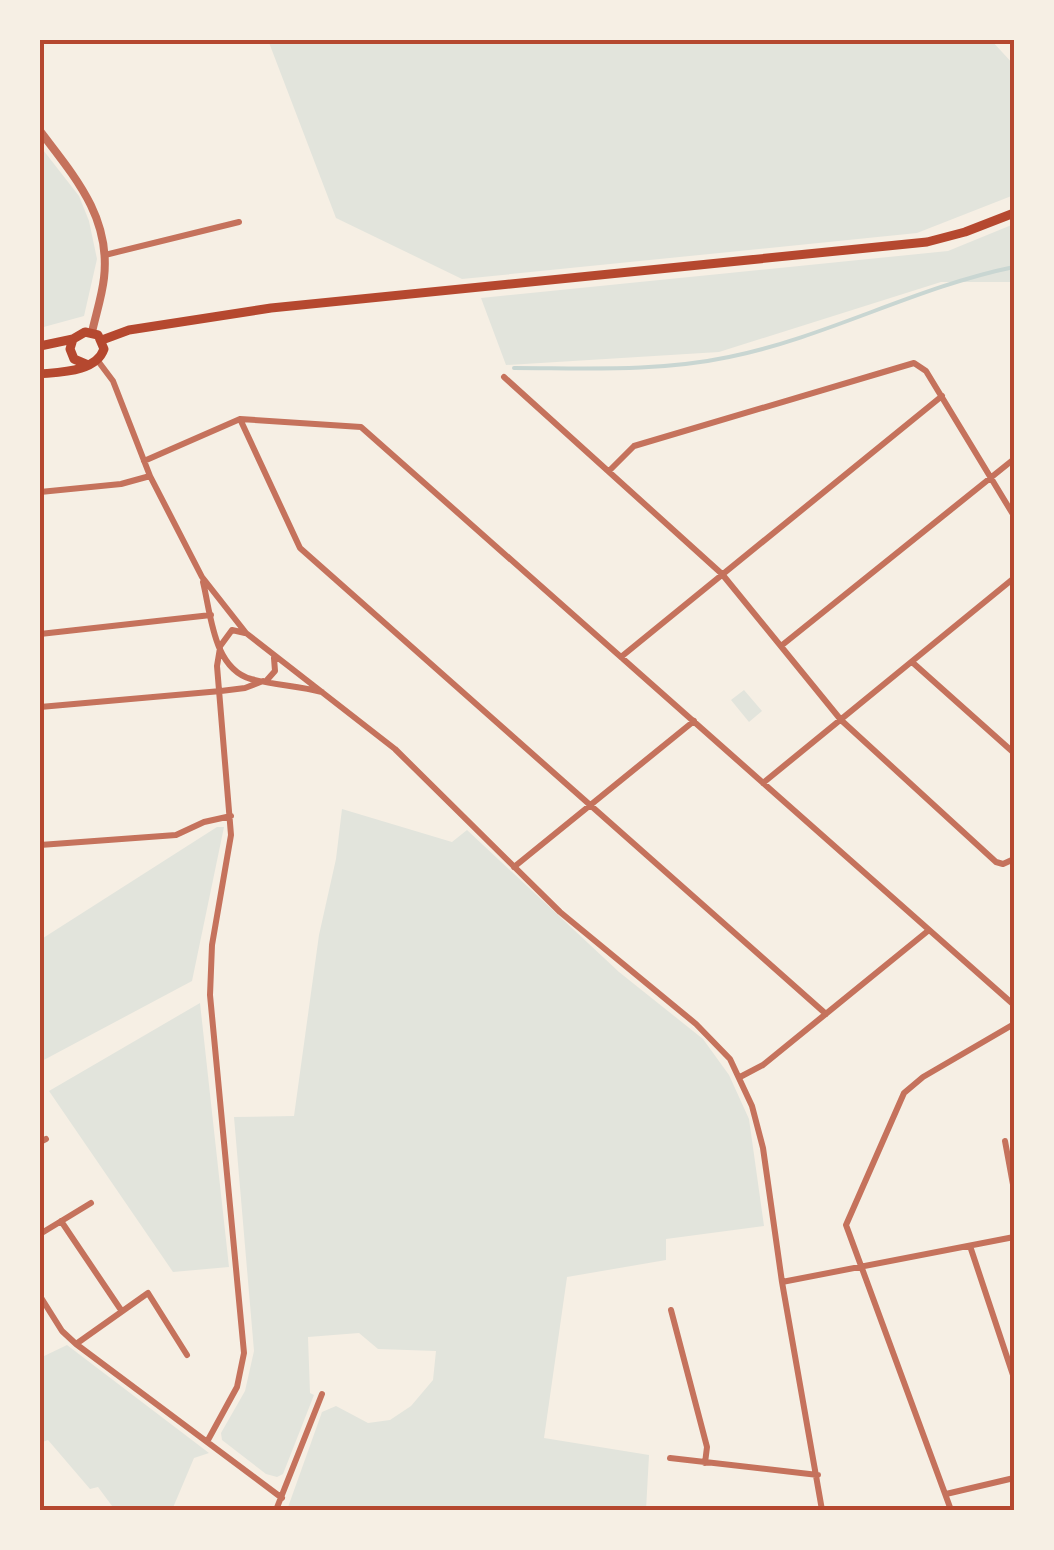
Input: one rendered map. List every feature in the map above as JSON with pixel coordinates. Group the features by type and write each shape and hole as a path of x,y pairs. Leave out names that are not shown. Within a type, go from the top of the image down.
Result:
{"main road":[{"path":"102,340 130,330 271,308 927,242 1014,213"},
{"path":"40,346 92,332 102,340 103,354 93,363 40,374"},
{"path":"73,339 70,349 74,359 93,363"}],"street":[{"path":"40,131 94,208 105,256 104,280 92,332"},
{"path":"105,256 239,222"},
{"path":"610,470 634,446 907,362 921,365 1014,516"},
{"path":"93,363 113,381 150,476 202,578 246,633 395,749 560,912 714,1040 740,1077 764,1148 782,1282 822,1510"},
{"path":"504,376 722,574 840,720 996,862 1003,864 1014,859"},
{"path":"621,657 942,396"},
{"path":"144,461 240,420 361,427 1014,1005"},
{"path":"240,420 300,548 826,1014"},
{"path":"781,646 1014,459"},
{"path":"40,492 122,484 150,476"},
{"path":"202,578 222,656 235,670 324,693"},
{"path":"764,783 1014,578"},
{"path":"40,634 211,616"},
{"path":"208,1440 237,1387 244,1354 210,995 212,944 230,845 231,816 217,666 226,634 232,630 246,633"},
{"path":"40,707 244,688 276,671 270,653"},
{"path":"912,662 1014,753"},
{"path":"514,867 694,722"},
{"path":"40,846 176,836 204,822 231,816"},
{"path":"740,1077 764,1065 929,930"},
{"path":"951,1510 846,1226 897,1104 923,1077 1014,1024"},
{"path":"1005,1141 1014,1190"},
{"path":"40,1234 91,1203"},
{"path":"62,1220 121,1310"},
{"path":"782,1282 1014,1237"},
{"path":"970,1246 1014,1378"},
{"path":"76,1344 148,1293 187,1356"},
{"path":"40,1296 62,1331 76,1344 282,1498"},
{"path":"671,1310 707,1447 706,1463"},
{"path":"276,1510 322,1394"},
{"path":"670,1458 818,1474"},
{"path":"946,1494 1014,1478"}],"shaded area":[{"path":"268,40 991,40 1014,65 1014,195 917,233 462,279 336,218"},
{"path":"40,146 79,196 97,259 84,316 40,328"},
{"path":"1014,224 1014,282 941,282 719,352 506,365 481,298 948,251"},
{"path":"744,690 762,711 749,722 731,700"},
{"path":"342,809 452,842 467,830 619,972 703,1039 729,1075 749,1119 764,1226 666,1239 666,1260 567,1277 544,1438 649,1455 646,1510 287,1510 322,1412 336,1406 368,1423 390,1420 411,1406 433,1380 436,1351 378,1349 359,1333 308,1337 310,1393 314,1395 283,1474 266,1474 222,1440 221,1433 245,1391 254,1351 234,1117 294,1116 319,935 336,859"},
{"path":"217,827 224,827 192,981 40,1062 40,940"},
{"path":"200,1003 229,1267 173,1272 49,1091"},
{"path":"67,1345 209,1453 194,1458 172,1510 115,1510 98,1487 90,1489 48,1440 40,1443 40,1358"}],"waterway":[{"path":"514,368 649,367 729,357 1014,267"}]}
